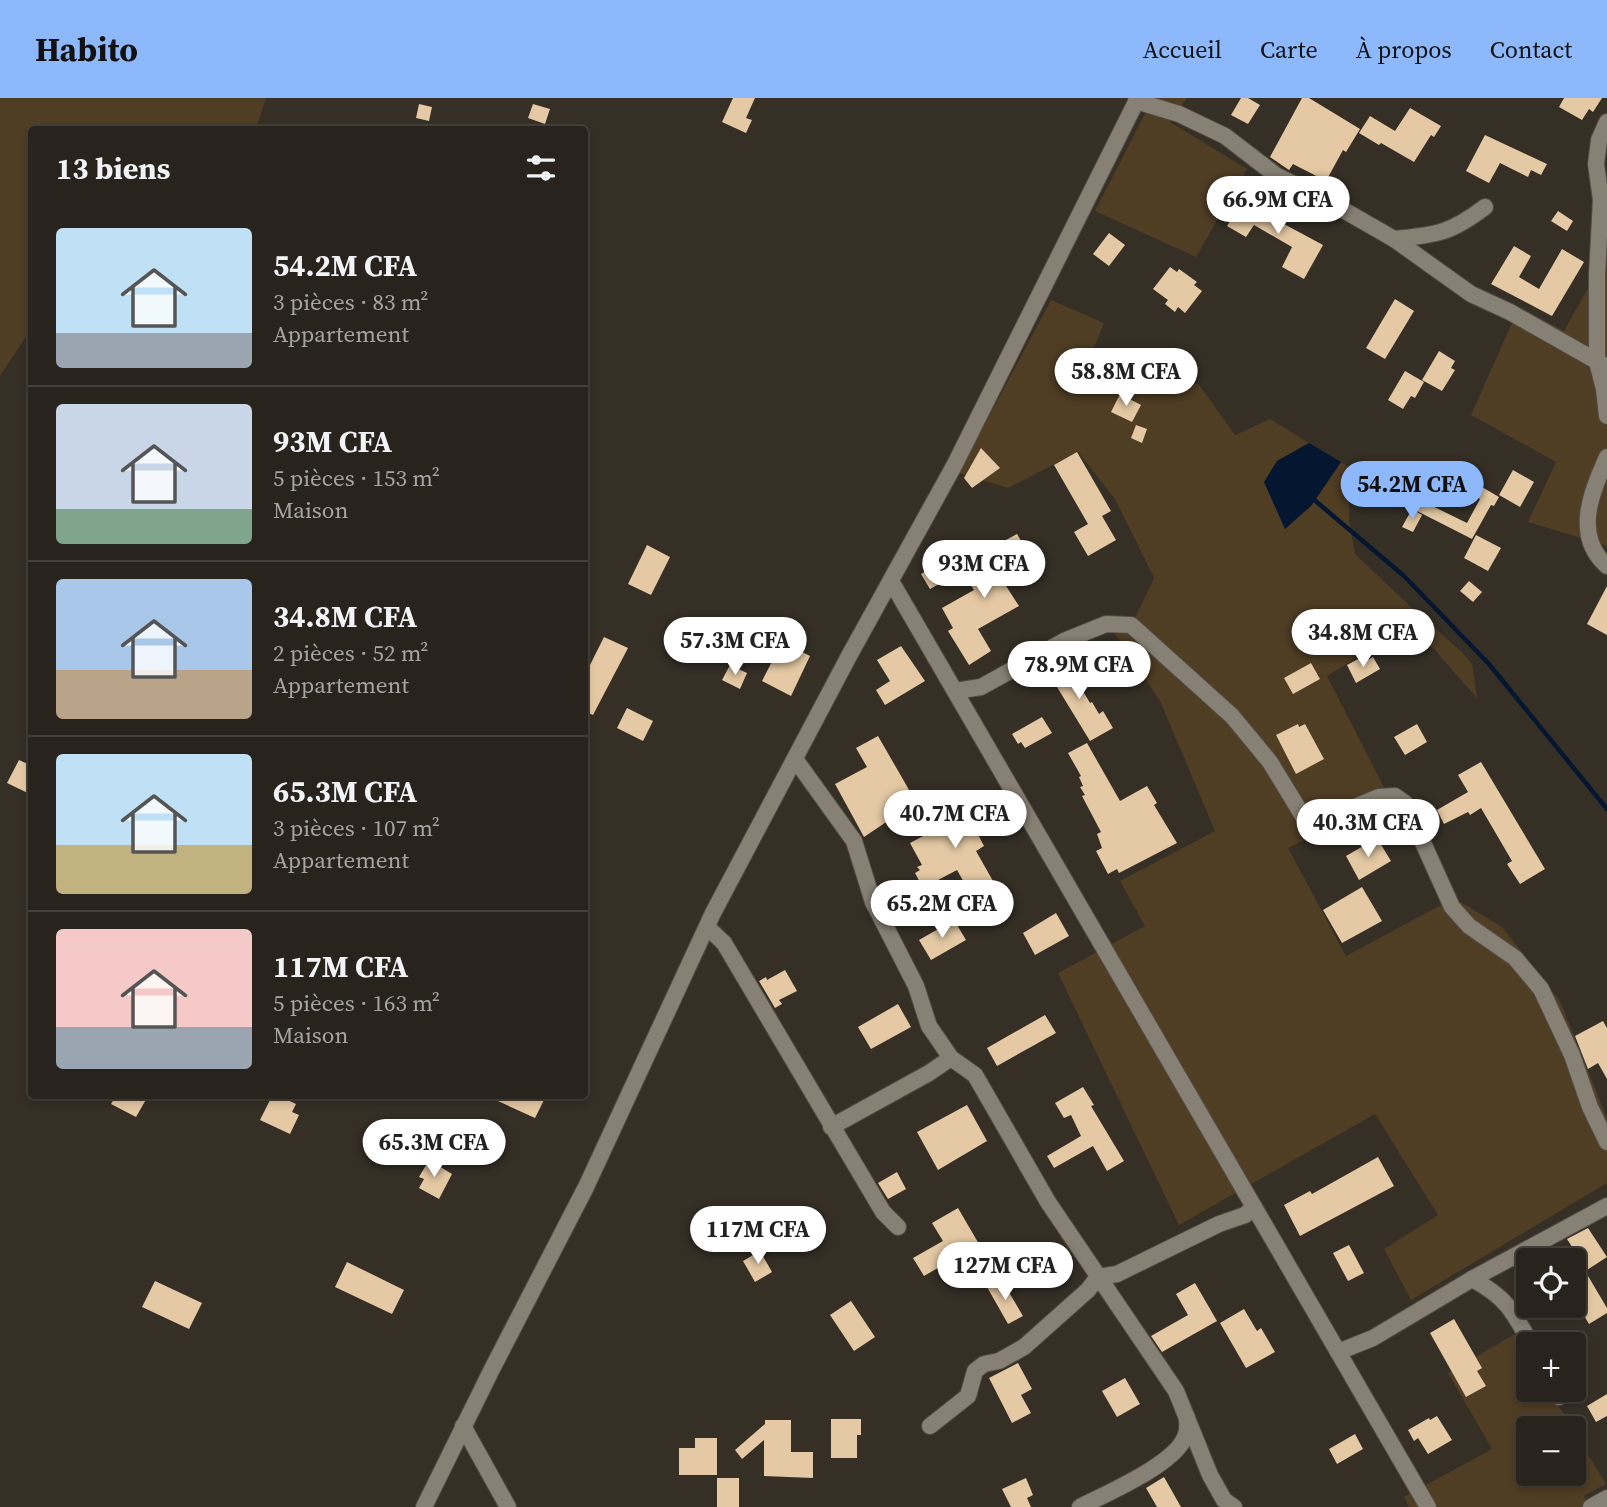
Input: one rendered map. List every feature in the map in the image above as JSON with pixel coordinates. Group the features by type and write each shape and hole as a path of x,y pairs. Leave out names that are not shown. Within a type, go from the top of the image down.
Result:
{"street":[{"path":"424,1507 586,1187 707,927 955,464 1137,99 1179,114 1225,136 1276,176 1319,196 1394,239 1471,294 1510,312 1602,364"},
{"path":"1607,122 1596,152 1601,200 1597,275 1607,416"},
{"path":"1394,239 1430,236 1450,229 1461,225 1485,207"},
{"path":"1607,457 1591,496 1586,517 1587,536 1597,557 1607,566"},
{"path":"891,581 1428,1507"},
{"path":"955,691 981,687 1064,641 1106,625 1131,625 1232,716 1270,762 1309,826 1379,797 1395,796 1405,803 1452,907 1469,926 1515,958 1541,989 1572,1055 1590,1107 1607,1142"},
{"path":"795,759 854,841 873,902 916,986 929,1026 951,1058 975,1075 1048,1202 1176,1391 1225,1505"},
{"path":"707,927 724,943 883,1212 898,1227"},
{"path":"831,1126 929,1073 951,1058"},
{"path":"1338,1352 1373,1338 1472,1279 1607,1206"},
{"path":"930,1426 968,1396 975,1371 984,1364 999,1361 1024,1347 1088,1290 1098,1277 1117,1274 1207,1229 1245,1215 1254,1207"},
{"path":"1472,1279 1496,1292 1517,1317 1525,1332"},
{"path":"1080,1507 1137,1479 1173,1454 1186,1436 1187,1416"},
{"path":"463,1426 508,1507"},
{"path":"1591,1507 1607,1499"}],"shaded area":[{"path":"0,98 266,98 257,126 28,126 28,334 0,376"},
{"path":"1153,98 1187,98 1170,122 1247,169 1196,257 1095,211"},
{"path":"1607,254 1607,546 1528,522 1556,462 1471,415 1519,307 1564,331"},
{"path":"1051,300 1104,323 1093,350 1199,385 1235,435 1270,419 1309,443 1277,461 1311,506 1341,462 1349,467 1349,521 1355,554 1472,664 1477,698 1434,649 1401,630 1327,676 1390,799 1288,848 1346,956 1454,898 1502,927 1560,1001 1607,1118 1607,1183 1411,1300 1384,1249 1438,1215 1375,1114 1179,1225 1058,973 1145,926 1120,881 1215,831 1160,701 1114,632 1135,618 1154,578 1115,499 1078,452 1008,488 959,473"},
{"path":"1515,1334 1516,1402 1556,1402 1565,1416 1516,1416 1516,1486 1586,1486 1586,1451 1606,1484 1584,1496 1590,1507 1409,1507 1404,1497 1492,1449 1448,1373"}],"water":[{"path":"1309,443 1341,462 1311,506 1285,529 1264,482 1277,461"}],"building":[{"path":"733,98 755,98 746,118 752,120 746,133 722,122"},
{"path":"1241,98 1248,98 1260,105 1248,124 1231,115"},
{"path":"1302,98 1309,98 1360,129 1346,152 1343,150 1326,181 1293,164 1289,170 1270,157"},
{"path":"1564,98 1602,98 1593,112 1589,109 1582,120 1559,107"},
{"path":"419,104 432,107 429,121 416,118"},
{"path":"533,104 550,109 545,124 528,118"},
{"path":"1410,108 1441,126 1434,137 1431,135 1414,162 1359,133 1370,116 1395,131"},
{"path":"1485,135 1547,164 1541,175 1531,170 1528,177 1500,163 1489,183 1466,171"},
{"path":"1245,197 1285,222 1284,224 1323,245 1304,279 1282,267 1292,247 1254,225 1246,237 1227,226"},
{"path":"1558,211 1573,221 1567,231 1551,221"},
{"path":"1109,233 1125,245 1109,266 1093,254"},
{"path":"1514,246 1531,256 1519,277 1539,289 1562,249 1584,262 1552,316 1491,284"},
{"path":"1170,267 1177,272 1179,269 1197,282 1194,285 1202,291 1185,313 1178,307 1175,312 1165,304 1168,300 1153,289"},
{"path":"1395,299 1414,311 1385,359 1366,348"},
{"path":"1439,351 1455,361 1451,368 1455,370 1442,391 1422,380"},
{"path":"1405,371 1424,382 1415,398 1411,396 1403,409 1388,400"},
{"path":"1120,394 1141,405 1132,422 1111,412"},
{"path":"1136,425 1147,429 1142,443 1131,438"},
{"path":"981,448 1000,468 972,488 964,478"},
{"path":"1077,452 1111,511 1102,516 1116,540 1088,556 1074,532 1088,524 1054,465"},
{"path":"1439,462 1499,497 1494,506 1491,505 1472,539 1415,510 1420,500 1467,523 1480,499 1433,473"},
{"path":"1513,470 1534,482 1520,507 1499,495"},
{"path":"1412,509 1422,515 1413,532 1402,527"},
{"path":"1017,534 1029,554 997,572 1019,606 978,629 991,651 969,665 948,631 953,628 942,608 974,590 963,572 996,552 993,547"},
{"path":"1476,535 1501,548 1488,571 1464,558"},
{"path":"647,545 670,557 651,595 628,584"},
{"path":"948,549 961,572 930,589 921,574 926,571 922,564"},
{"path":"1469,581 1482,592 1473,602 1460,591"},
{"path":"1607,586 1607,635 1587,624"},
{"path":"604,637 628,648 593,715 588,713 588,669"},
{"path":"782,642 810,656 791,696 762,681"},
{"path":"901,646 925,681 885,705 876,690 890,681 877,660"},
{"path":"1373,657 1380,669 1356,683 1347,665 1360,658 1363,663"},
{"path":"1064,659 1090,703 1092,702 1099,714 1103,711 1113,728 1090,741 1046,669"},
{"path":"1311,663 1320,679 1293,694 1284,678"},
{"path":"730,665 747,673 740,689 722,680"},
{"path":"627,708 653,721 643,741 617,728"},
{"path":"1042,717 1052,733 1025,748 1021,742 1018,744 1012,734"},
{"path":"1298,724 1299,727 1305,724 1324,759 1296,774 1276,735"},
{"path":"1417,724 1427,742 1405,755 1394,737"},
{"path":"878,736 916,802 864,837 835,784 867,767 856,748"},
{"path":"1087,743 1120,801 1147,786 1157,803 1154,805 1177,843 1119,873 1117,869 1108,874 1096,851 1102,848 1097,834 1101,832 1082,796 1085,795 1080,787 1083,786 1079,777 1081,776 1068,753"},
{"path":"19,760 28,764 28,793 7,783"},
{"path":"1481,762 1545,869 1520,884 1507,864 1512,861 1481,808 1444,824 1437,810 1468,792 1458,775"},
{"path":"991,800 999,813 974,827 984,846 976,851 993,881 970,893 957,870 923,888 915,873 920,870 917,867 922,865 910,843"},
{"path":"1377,838 1391,861 1359,880 1346,856"},
{"path":"922,887 932,906 910,918 900,900"},
{"path":"1362,887 1382,921 1342,943 1323,910"},
{"path":"1056,913 1069,936 1035,955 1023,933"},
{"path":"954,920 966,940 931,960 919,940"},
{"path":"785,970 797,991 779,1000 782,1004 775,1008 759,981 766,977 767,980"},
{"path":"898,1004 911,1027 871,1049 858,1027"},
{"path":"1045,1015 1056,1033 997,1066 987,1048"},
{"path":"1603,1021 1607,1028 1607,1079 1598,1063 1588,1069 1575,1036"},
{"path":"1083,1087 1094,1105 1091,1106 1124,1161 1107,1171 1093,1146 1054,1168 1047,1156 1081,1136 1071,1115 1064,1118 1055,1103"},
{"path":"114,1099 146,1099 136,1117 111,1104"},
{"path":"270,1099 285,1099 296,1104 292,1112 299,1115 290,1134 260,1120"},
{"path":"494,1099 544,1099 535,1118"},
{"path":"967,1105 987,1141 938,1170 917,1132"},
{"path":"1378,1157 1394,1186 1300,1236 1284,1205 1310,1191 1312,1194"},
{"path":"429,1160 452,1174 439,1199 419,1188 424,1179 419,1177"},
{"path":"897,1172 906,1189 888,1199 878,1183"},
{"path":"958,1208 979,1244 924,1276 913,1258 943,1241 932,1223"},
{"path":"1588,1228 1607,1257 1587,1270 1586,1248 1573,1248 1567,1239"},
{"path":"1349,1245 1364,1273 1348,1281 1333,1253"},
{"path":"760,1251 772,1272 755,1282 743,1261"},
{"path":"347,1262 404,1290 392,1314 335,1287"},
{"path":"1588,1276 1607,1308 1607,1313 1589,1324 1585,1318"},
{"path":"1001,1279 1023,1316 1008,1324 987,1287"},
{"path":"155,1281 202,1303 189,1329 142,1307"},
{"path":"1195,1283 1217,1321 1162,1352 1151,1336 1188,1315 1176,1294"},
{"path":"851,1301 875,1337 854,1351 830,1315"},
{"path":"1244,1309 1257,1331 1261,1328 1275,1352 1246,1368 1220,1323"},
{"path":"1454,1319 1482,1368 1477,1371 1486,1386 1466,1397 1430,1333"},
{"path":"1018,1363 1032,1389 1021,1395 1031,1413 1012,1423 989,1378"},
{"path":"1125,1378 1140,1404 1117,1417 1102,1391"},
{"path":"1607,1394 1607,1416 1596,1422 1587,1406"},
{"path":"1437,1416 1452,1440 1428,1454 1418,1438 1414,1441 1408,1430"},
{"path":"831,1419 861,1419 861,1435 857,1435 857,1458 831,1458"},
{"path":"765,1420 791,1420 791,1452 813,1452 813,1478 764,1476 764,1440 742,1459 735,1450 765,1424"},
{"path":"1355,1434 1363,1449 1337,1464 1329,1449"},
{"path":"695,1438 717,1438 717,1475 679,1475 679,1448 695,1448"},
{"path":"1164,1477 1181,1507 1157,1507 1146,1488"},
{"path":"717,1478 739,1478 739,1507 717,1507"},
{"path":"1026,1478 1033,1495 1027,1498 1031,1507 1011,1507 1002,1489"}],"waterway":[{"path":"1312,498 1404,576 1489,664 1607,809"}]}
